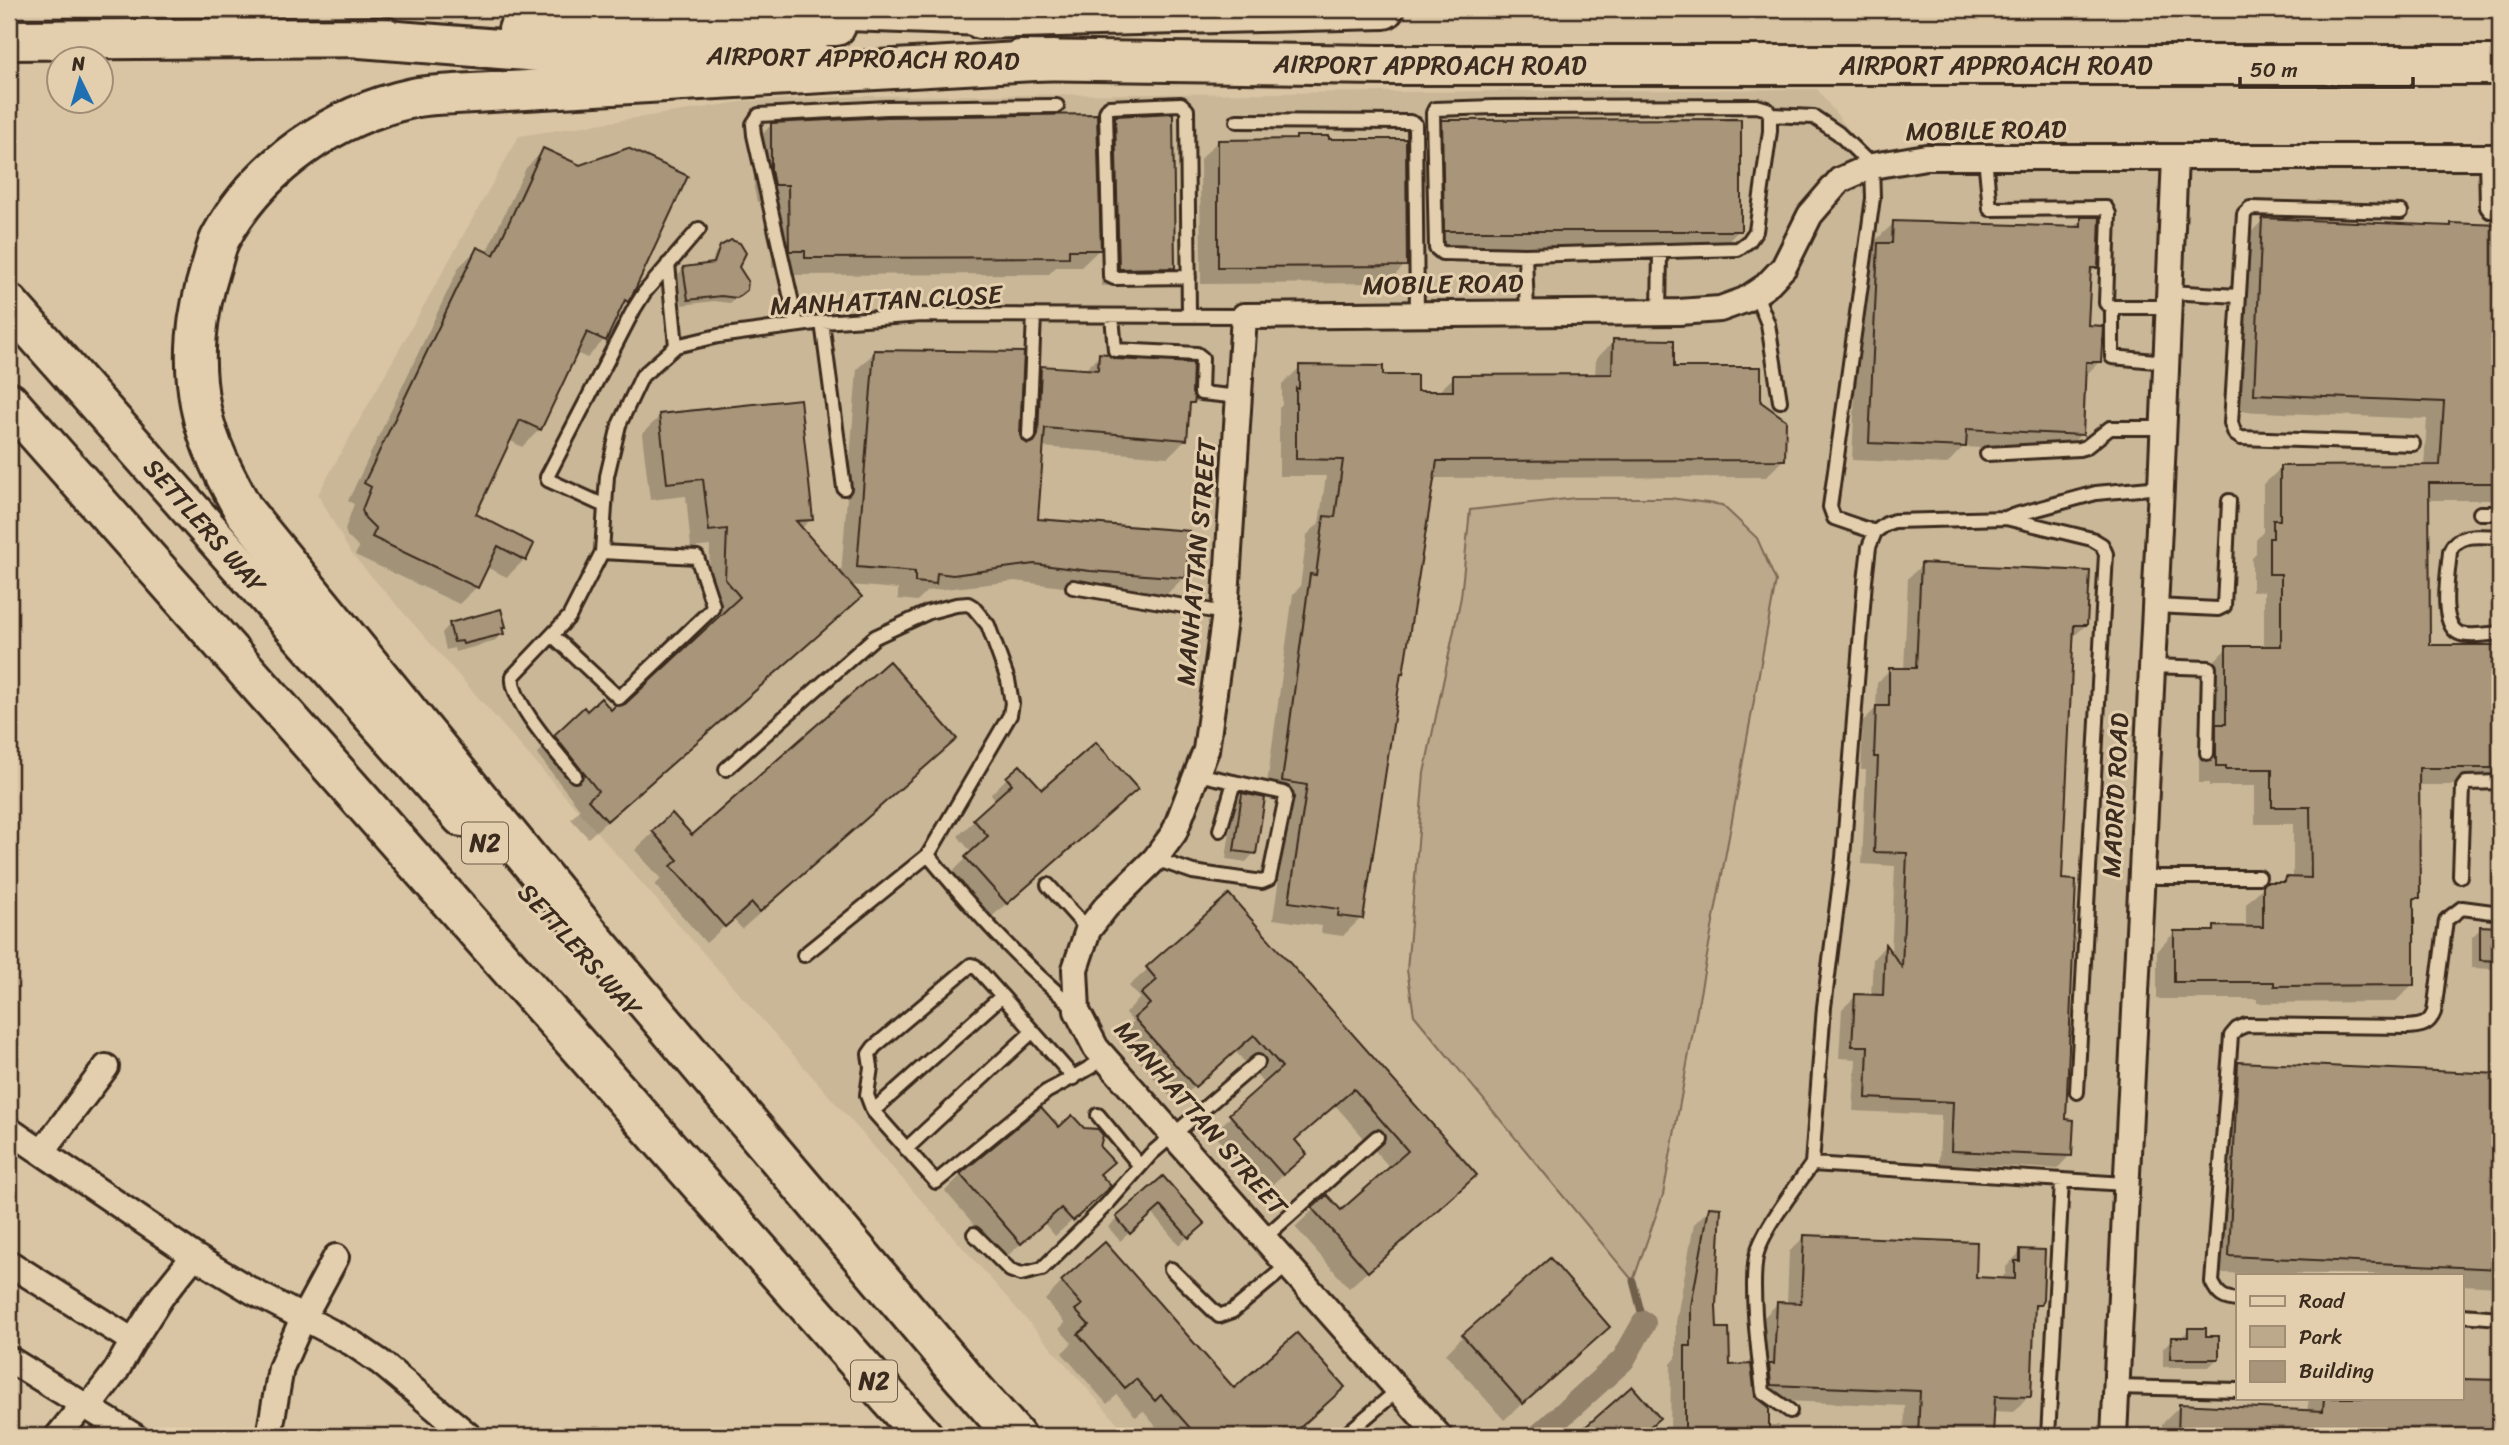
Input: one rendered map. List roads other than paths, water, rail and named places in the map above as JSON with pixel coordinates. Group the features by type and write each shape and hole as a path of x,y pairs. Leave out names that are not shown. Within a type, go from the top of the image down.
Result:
{"main road":[{"path":"793,9 1012,17"},
{"name":"AIRPORT APPROACH ROAD","path":"9,40 360,38 581,27 842,26 1012,17 1384,9"},
{"name":"AIRPORT APPROACH ROAD","path":"360,38 576,55 1380,65 2500,65"},
{"path":"964,1378 594,940 244,511 219,465 201,410 194,352 202,296 220,239 254,188 293,152 343,122 396,102 414,97 468,93 1053,60"},
{"name":"SETTLERS WAY","path":"9,304 492,851 1015,1436"},
{"name":"N2","path":"9,402 923,1436"}],"street":[{"name":"MOBILE ROAD","path":"1244,316 1659,312 1720,309 1756,294 1784,267 1811,215 1840,180 1872,166 1926,157 2493,157"},
{"name":"MADRID ROAD","path":"2114,1436 2175,157"},
{"name":"MANHATTAN STREET","path":"1244,316 1225,613 1206,750 1174,833 1155,859 1088,930 1075,969 1077,1011 1096,1048 1439,1436"},
{"path":"42,1152 106,1066"},
{"path":"9,1130 194,1256 252,1291 352,1343 380,1362 469,1436"},
{"path":"58,1436 116,1371 132,1340 161,1297 194,1256"},
{"path":"269,1436 281,1368 303,1318 336,1257"},
{"path":"9,1263 132,1340"},
{"path":"9,1359 134,1436"}],"lane":[{"path":"1189,277 1110,276 1106,112 1109,107 1181,104 1186,107 1189,277 1189,315"},
{"path":"797,325 754,135 753,124 759,115 887,108 1057,106"},
{"path":"1757,106 1767,109 1770,115 1770,131 1756,230 1749,241 1738,249 1730,250 1660,252 1525,255 1437,251 1435,109 1757,106"},
{"path":"1770,115 1814,117 1838,133 1872,166 1873,198 1829,506 1834,518 1875,532"},
{"path":"1237,121 1415,124 1417,314"},
{"path":"1985,157 1990,209 2108,210 2105,297 2106,303 2112,307 2238,296"},
{"path":"2493,157 2487,207 2490,211 2500,211"},
{"path":"2401,212 2250,208 2244,214 2231,423 2235,434 2241,438 2413,444"},
{"path":"606,506 560,486 547,477 634,309 699,229"},
{"path":"1659,312 1660,252"},
{"path":"1525,255 1527,313"},
{"path":"668,264 676,346"},
{"path":"1756,294 1768,324 1780,401"},
{"path":"2112,307 2112,357 2166,362"},
{"path":"1029,435 1034,315"},
{"name":"MANHATTAN CLOSE","path":"602,552 607,476 619,425 642,376 676,346 719,336 821,321 922,316 1244,316"},
{"path":"1112,316 1115,350 1197,354 1202,358 1201,393 1240,397"},
{"path":"821,321 844,488"},
{"path":"1987,454 2079,449 2087,447 2110,428 2163,428"},
{"path":"1790,1411 1763,1392 1755,1296 1756,1255 1776,1215 1812,1164 1824,1007 1845,845 1865,580 1869,547 1875,532 1894,522 2006,518 2096,493 2161,487"},
{"path":"2155,606 2217,609 2224,606 2229,501"},
{"path":"2480,513 2500,513"},
{"path":"2006,518 2092,539 2102,545 2106,554 2077,1092"},
{"path":"2500,537 2468,537 2453,544 2450,551 2446,611 2452,628 2462,634 2500,634"},
{"path":"552,635 619,698 712,609 697,557 602,552 569,617 513,676 514,692 541,734 575,775"},
{"path":"1073,587 1225,613"},
{"path":"726,769 875,637 929,612 956,605 968,604 988,625 1009,680 1012,703 1010,715 928,855 804,956"},
{"path":"2152,666 2209,668 2207,753"},
{"path":"1155,859 1193,872 1267,880 1286,795 1281,791 1197,774"},
{"path":"1220,830 1234,782"},
{"path":"2460,876 2463,787 2466,783 2500,782"},
{"path":"928,855 1013,953 1077,1011"},
{"path":"2141,877 2259,877"},
{"path":"1048,884 1088,930"},
{"path":"2236,1300 2226,1300 2217,1294 2211,1282 2231,1036 2246,1025 2422,1026 2431,1020 2434,1012 2446,920 2462,908 2500,912"},
{"path":"1074,1078 971,965 874,1047 869,1055 871,1067 867,1088 873,1111 936,1182 1046,1092 1074,1078 1105,1058"},
{"path":"873,1111 1002,996"},
{"path":"906,1149 1033,1031"},
{"path":"974,1234 1010,1269 1021,1274 1042,1269 1172,1134 1258,1062"},
{"path":"1098,1115 1140,1166"},
{"path":"1264,1238 1377,1138"},
{"path":"1812,1164 2125,1184"},
{"path":"2048,1436 2062,1181"},
{"path":"1171,1269 1219,1316 1233,1311 1288,1265"},
{"path":"2464,1315 2500,1318"},
{"path":"2116,1387 2236,1390"},
{"path":"1344,1436 1398,1390"}],"waterway":[{"path":"1633,1281 1644,1323"},
{"path":"1539,1436 1623,1360 1644,1323"}]}
